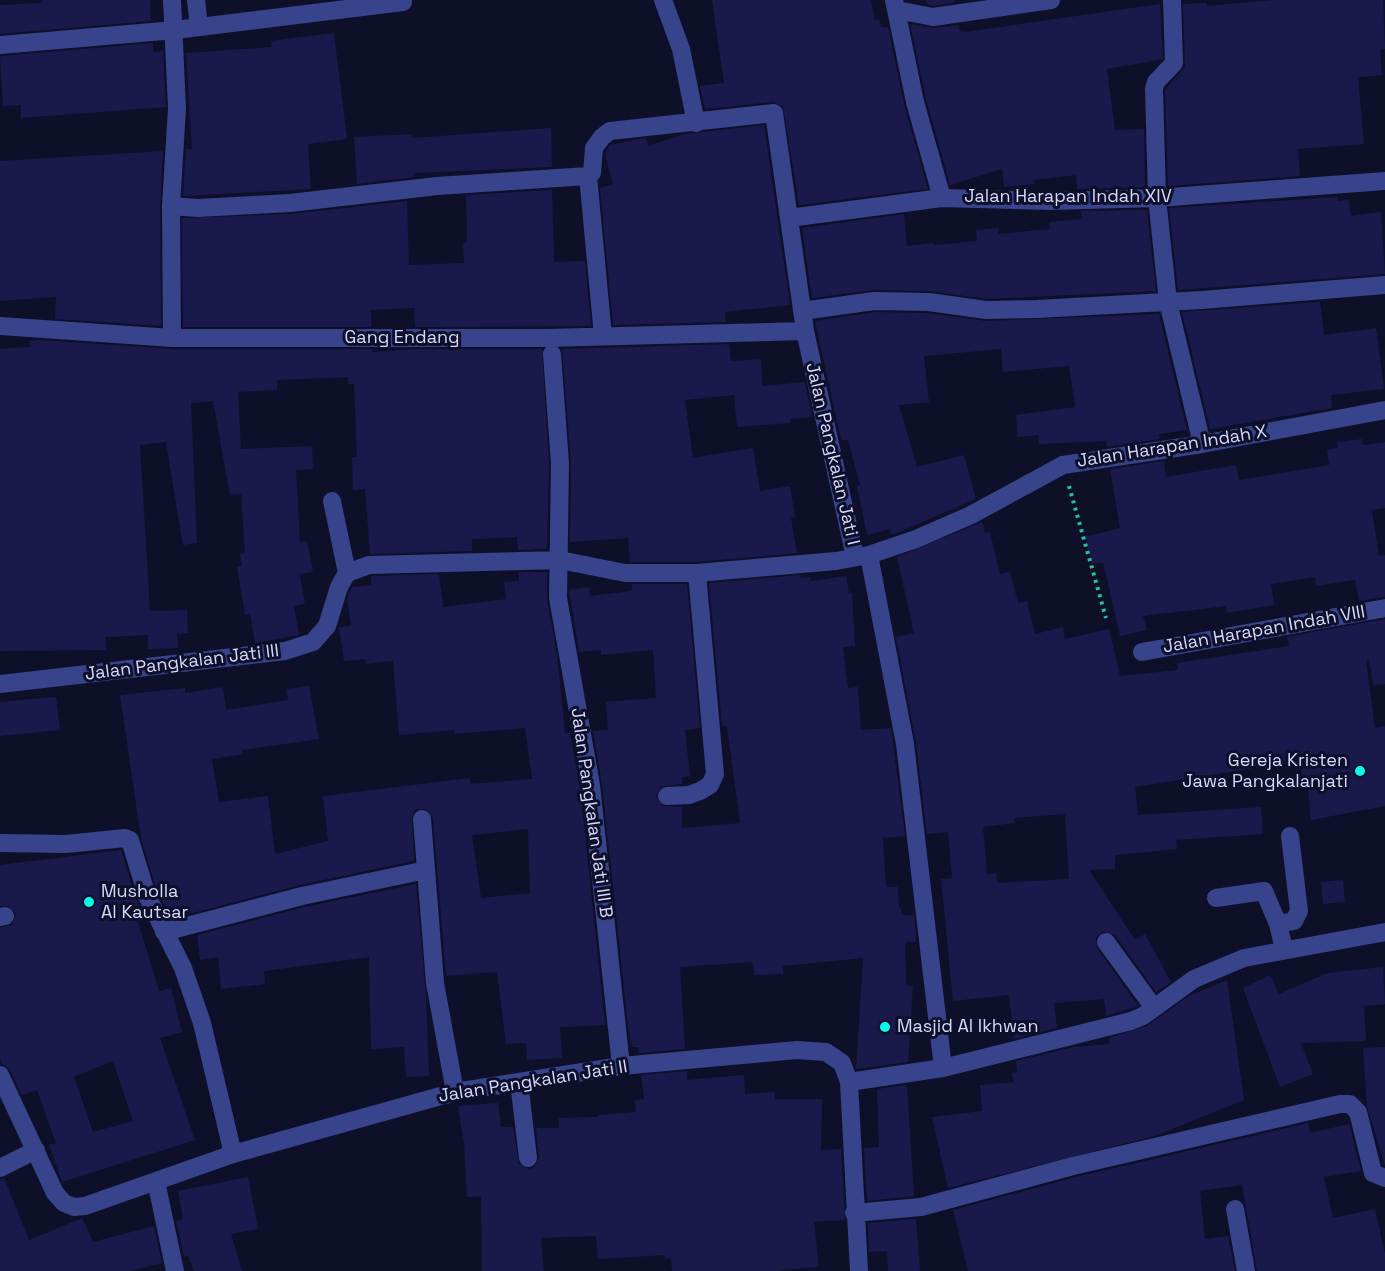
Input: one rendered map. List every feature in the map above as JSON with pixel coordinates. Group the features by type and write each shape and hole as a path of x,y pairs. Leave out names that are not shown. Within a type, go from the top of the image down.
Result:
{"street":[{"path":"172,0 177,108 171,206 172,338"},
{"path":"196,0 199,27"},
{"path":"171,206 198,208 290,203 437,186 588,176 592,173 594,148 610,131 696,123 681,49 670,12 663,0"},
{"path":"942,198 915,102 896,5 933,17 1051,0"},
{"path":"1172,0 1174,63 1156,82 1154,89 1157,198 1168,302 1202,444"},
{"path":"0,45 175,30 403,2"},
{"name":"Jalan Pangkalan Jati I","path":"696,123 774,113 805,331 862,556 904,744 943,1068"},
{"path":"588,176 603,336"},
{"name":"Jalan Harapan Indah XIV","path":"789,218 942,198 1050,201 1157,198 1385,181"},
{"path":"802,311 874,301 929,302 986,310 1168,302 1385,285"},
{"name":"Gang Endang","path":"0,326 172,338 603,336 805,331"},
{"name":"Jalan Pangkalan Jati III B","path":"552,354 560,464 558,598 591,785 621,1066"},
{"name":"Jalan Harapan Indah X","path":"862,556 916,539 971,515 1063,465 1202,444 1385,410"},
{"path":"332,501 347,573 369,564 560,560 625,573 697,573 862,556"},
{"name":"Jalan Pangkalan Jati III","path":"0,684 285,651 313,642 327,626 339,587 347,573"},
{"path":"667,796 689,795 700,791 710,785 715,774 697,573"},
{"name":"Jalan Harapan Indah VIII","path":"1142,652 1385,608"},
{"path":"422,819 435,983 455,1092"},
{"path":"1278,924 1294,921 1299,911 1290,836"},
{"path":"0,843 66,844 124,838 130,840 147,896 183,968 202,1023 233,1154"},
{"path":"164,932 302,896 426,870"},
{"path":"1216,898 1264,891 1278,924 1284,949"},
{"path":"849,1082 943,1068 1120,1024 1143,1016 1194,979 1218,967 1284,949 1385,933"},
{"path":"1106,942 1154,1008"},
{"name":"Jalan Pangkalan Jati II","path":"0,1075 55,1193 64,1203 74,1207 85,1206 233,1154 455,1092 621,1066 797,1050 826,1052 842,1063 849,1082 859,1271"},
{"path":"519,1082 528,1158"},
{"path":"855,1213 921,1207 1072,1166 1340,1104 1350,1104 1358,1112 1373,1173 1382,1178"},
{"path":"0,1168 36,1150"},
{"path":"156,1181 175,1271"},
{"path":"1235,1209 1246,1271"}],"path":[{"path":"1063,465 1106,618"}],"building":[{"path":"42,0 150,0 151,21 0,34 0,5 42,3"},
{"path":"712,0 871,0 875,20 879,19 881,27 888,27 904,104 928,189 799,205 783,106 773,102 705,109 700,86 724,83"},
{"path":"926,0 955,0 955,2 933,6 927,4"},
{"path":"1274,0 1383,0 1385,49 1380,50 1382,75 1358,77 1364,144 1298,149 1300,176 1168,186 1165,90 1185,67 1183,4 1207,3 1207,6"},
{"path":"1160,4 1163,59 1107,69 1115,130 1144,129 1145,187 1077,189 1076,175 1034,180 1035,184 1004,187 1002,169 950,185 926,99 910,24 934,28 959,25 960,31 965,32"},
{"path":"334,33 347,139 308,144 311,189 183,196 186,149 192,149 186,53 272,47 271,41"},
{"path":"153,43 153,52 163,51 166,107 21,118 21,105 3,106 0,56"},
{"path":"764,125 790,305 725,312 726,322 613,325 600,188 613,184 605,154 610,145 646,138 648,146 684,134"},
{"path":"551,128 552,167 414,173 414,177 357,184 354,137 412,134 412,138"},
{"path":"163,151 160,206 161,326 55,319 56,297 0,301 0,161"},
{"path":"552,190 554,262 585,261 591,326 415,327 414,308 371,310 371,327 183,327 182,218 291,214 407,201 409,265 464,263 463,243 467,243 466,195"},
{"path":"1338,197 1338,201 1349,200 1351,216 1381,212 1385,274 1178,290 1169,208"},
{"path":"1147,210 1156,291 987,299 929,291 874,290 812,298 802,228 904,214 907,246 934,243 934,245 977,241 976,230 998,228 998,234 1050,229 1049,222 1082,219 1081,211"},
{"path":"1320,302 1324,335 1376,328 1384,389 1331,395 1332,408 1210,429 1182,312"},
{"path":"875,312 928,313 986,321 1159,314 1187,430 1159,434 1160,439 1107,447 1106,441 1039,444 1038,435 1018,437 1016,415 1075,407 1069,366 1003,372 1001,349 924,356 929,402 899,405 917,467 964,455 976,499 892,535 890,529 867,535 857,486 860,485 848,440 841,440 815,321"},
{"path":"29,341 172,349 372,349 372,352 416,349 542,349 549,464 547,549 518,550 517,537 472,539 472,551 370,554 365,489 353,490 352,457 357,457 354,384 348,384 348,377 277,380 277,390 238,392 241,449 312,446 313,469 296,470 300,542 307,541 313,572 300,574 305,604 294,606 299,635 255,643 250,614 245,615 237,567 242,566 240,554 245,553 241,494 230,495 213,401 191,403 197,543 183,545 166,442 140,445 150,611 187,610 188,633 177,634 178,648 148,649 148,635 105,637 106,650 0,651 0,349 30,347"},
{"path":"729,344 731,361 761,359 762,386 805,382 812,417 790,419 790,423 737,427 734,395 685,400 693,458 753,448 760,491 790,486 795,517 791,518 797,553 697,562 630,562 628,538 570,542 571,463 562,349"},
{"path":"1362,439 1363,445 1385,442 1385,508 1372,510 1379,556 1385,555 1385,597 1359,601 1355,580 1316,586 1315,577 1271,584 1274,605 1227,613 1226,606 1143,616 1147,630 1120,636 1103,562 1092,564 1085,537 1120,528 1110,469 1164,461 1166,477 1236,465 1239,480 1329,465 1327,450 1338,448 1337,442"},
{"path":"982,522 985,533 990,532 1000,574 1010,572 1018,603 1027,601 1035,634 1063,627 1065,639 1109,629 1120,676 1178,670 1177,663 1289,646 1287,637 1385,619 1385,684 1373,685 1369,659 1366,660 1375,728 1385,726 1385,806 1311,820 1307,778 1302,778 1300,761 1135,787 1138,815 1261,807 1263,834 1176,840 1177,849 1115,855 1115,869 1089,870 1135,940 1145,934 1171,982 1156,992 1115,935 1104,931 1096,937 1097,948 1138,1006 1106,1016 1104,999 1054,1003 1057,1028 1014,1039 1009,995 953,1001 941,879 952,878 948,832 927,834 916,743 896,637 914,633 897,557","holes":["1065,814 1069,879 997,883 996,873 987,874 983,827 1014,823 1014,818"]},
{"path":"519,572 547,572 547,600 557,655 565,733 570,733 580,787 605,1025 560,1027 562,1058 527,1060 526,1043 506,1044 497,972 446,976 433,818 426,809 416,809 412,815 414,861 300,885 193,913 170,916 157,892 141,838 120,695 185,688 185,693 223,687 226,710 288,700 286,689 309,686 319,739 242,750 243,754 212,759 219,802 268,796 275,854 328,841 323,796 470,778 470,784 532,779 525,728 454,734 454,730 399,735 393,661 366,664 365,659 344,661 339,627 351,626 347,598 352,587 371,585 371,576 439,574 443,607 506,599 504,582 519,581","holes":["528,829 530,893 481,898 472,835"]},
{"path":"800,575 801,578 810,577 811,581 846,576 849,593 852,593 855,646 843,647 848,688 858,687 861,730 891,728 905,836 883,838 886,887 898,887 899,908 901,908 902,915 914,915 916,938 916,942 905,942 906,985 913,986 908,1062 856,1069 863,958 783,966 783,974 754,975 753,962 680,967 685,1049 639,1053 638,1047 632,1047 628,1026 602,784 593,731 608,730 606,702 656,698 653,650 601,655 601,650 579,652 569,590 589,587 590,596 632,591 632,584 687,584 700,728 685,730 690,776 682,777 682,784 661,786 656,796 662,806 682,807 682,828 740,823 727,726 722,726 709,583"},
{"path":"56,697 60,730 0,736 0,702"},
{"path":"121,850 136,899 147,920 138,922 159,991 171,988 182,1032 160,1038 195,1140 62,1182 49,1145 56,1143 37,1090 22,1095 10,1070 2,1064 0,1057 0,928 12,925 16,914 9,906 0,906 0,865","holes":["113,1061 133,1121 93,1132 74,1077"]},
{"path":"1343,880 1345,902 1323,904 1321,882"},
{"path":"416,884 426,997 429,1076 406,1077 404,1047 371,1049 369,957 264,971 265,984 221,989 218,957 200,960 197,935 305,907"},
{"path":"1383,967 1385,1004 1364,1006 1366,1041 1301,1043 1313,1074 1280,1087 1243,988 1270,975 1279,994 1327,973"},
{"path":"1227,980 1244,1100 1155,1136 948,1188 932,1117 982,1111 980,1085 1014,1082 1012,1073 1017,1072 1016,1061 1074,1047 1109,1044 1109,1038 1147,1026 1189,996"},
{"path":"1385,1047 1385,1166 1367,1107 1363,1048"},
{"path":"687,1071 687,1080 744,1075 745,1094 775,1092 775,1099 822,1099 821,1150 841,1149 845,1220 814,1222 819,1267 773,1271 672,1271 671,1258 665,1259 665,1255 598,1259 596,1236 541,1238 544,1271 482,1271 481,1196 467,1197 464,1143 458,1106 498,1103 501,1127 513,1127 519,1164 530,1169 535,1167 539,1157 536,1128 559,1128 559,1118 598,1117 598,1115 636,1112 635,1100 644,1099 641,1075"},
{"path":"907,1085 914,1196 867,1201 864,1148 879,1147 877,1089"},
{"path":"1308,1123 1310,1133 1349,1124 1361,1171 1324,1177 1333,1218 1375,1209 1385,1254 1385,1271 1257,1271 1242,1185 1200,1191 1205,1239 1228,1236 1235,1271 968,1271 953,1210 1076,1177"},
{"path":"248,1177 258,1229 231,1234 242,1271 194,1271 188,1256 184,1257 176,1221 183,1219 178,1191"},
{"path":"4,1178 29,1240 82,1218 93,1242 154,1226 162,1263 129,1271 0,1271 0,1179"},
{"path":"916,1219 920,1271 888,1271 887,1251 869,1252 868,1223"}],"place":[{"name":"Gereja Kristen Jawa Pangkalanjati","path":"1360,771"},
{"name":"Musholla Al Kautsar","path":"89,902"},
{"name":"Masjid Al Ikhwan","path":"885,1027"}]}
